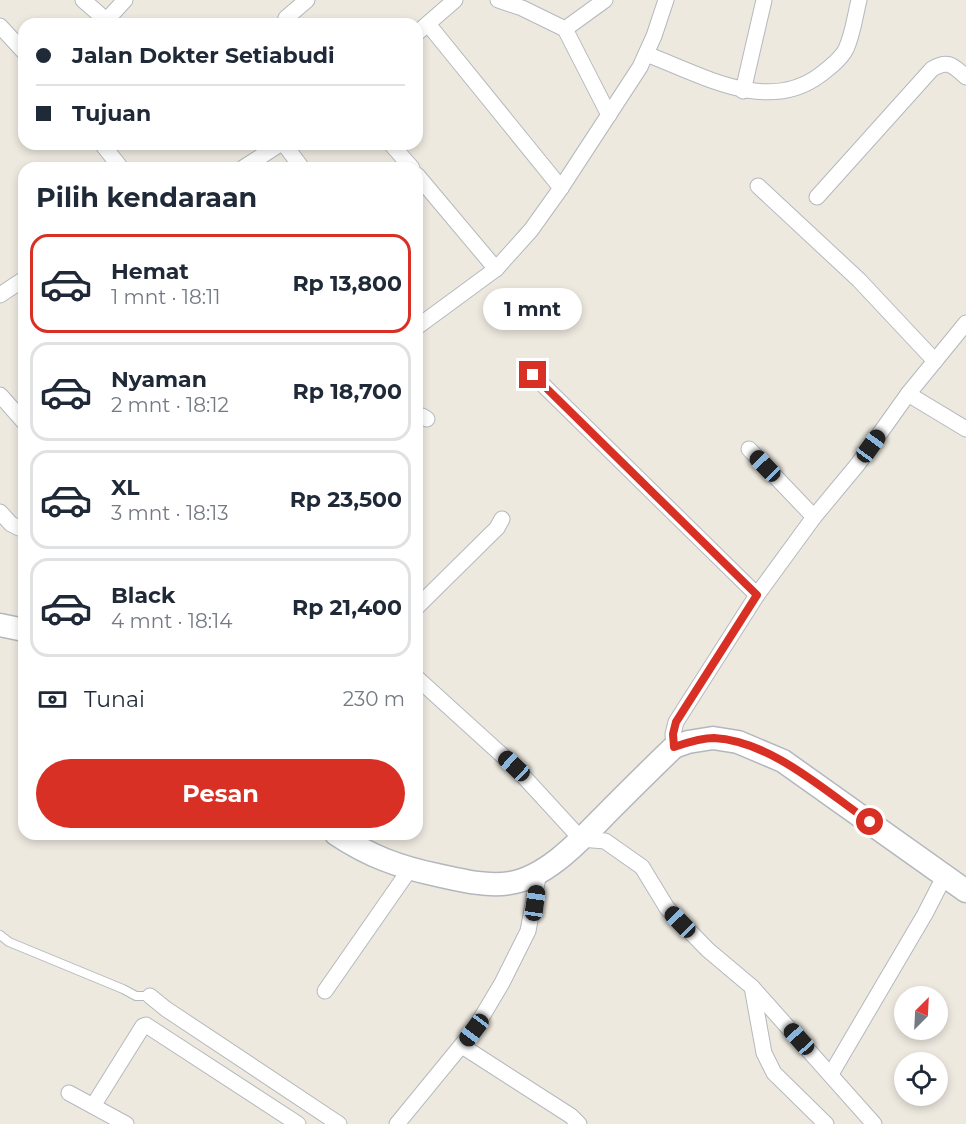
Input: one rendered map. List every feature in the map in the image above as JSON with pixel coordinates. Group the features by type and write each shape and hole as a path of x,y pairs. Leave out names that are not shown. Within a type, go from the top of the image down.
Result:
{"main road":[{"path":"346,840 371,855 410,869 491,884 511,883 539,872 561,856 674,747 713,738 738,742 783,761 966,891"}],"street":[{"path":"83,0 101,18"},
{"path":"109,18 125,0"},
{"path":"286,18 307,0"},
{"path":"455,0 423,28 561,188"},
{"path":"498,0 522,8 565,28 609,115"},
{"path":"565,28 605,0"},
{"path":"423,322 496,269 531,230 609,115 646,54 666,0"},
{"path":"743,91 764,0"},
{"path":"646,54 743,91 790,90 812,81 832,66 846,51 859,0"},
{"path":"0,26 18,46"},
{"path":"817,196 932,69 941,64 950,64 966,77"},
{"path":"107,150 116,162"},
{"path":"253,162 272,150"},
{"path":"287,150 297,162"},
{"path":"397,150 407,162"},
{"path":"423,181 496,269"},
{"path":"758,186 860,280 935,361"},
{"path":"0,295 18,283"},
{"path":"674,747 673,734 676,722 757,595 814,517 858,464 908,394 966,323"},
{"path":"533,375 757,595"},
{"path":"908,394 966,429"},
{"path":"0,395 18,415"},
{"path":"749,449 814,517"},
{"path":"0,512 11,524 18,528"},
{"path":"423,601 497,528 502,519"},
{"path":"423,683 514,766 580,838 605,841 642,867 667,908 708,950 752,987 874,1124"},
{"path":"325,991 410,869"},
{"path":"397,1124 474,1030 502,983 528,931 539,872"},
{"path":"831,1074 925,914 945,875"},
{"path":"752,987 764,1053 774,1073 826,1124"},
{"path":"150,996 339,1124"},
{"path":"93,1106 143,1026 146,1025 298,1124"},
{"path":"462,1046 571,1116 579,1124"},
{"path":"69,1093 126,1124"}],"lane":[{"path":"0,935 9,942 136,996 150,996"}],"route":[{"path":"533,375 757,595 676,722 673,734 674,747 713,738 756,748 783,761 870,822"}]}
